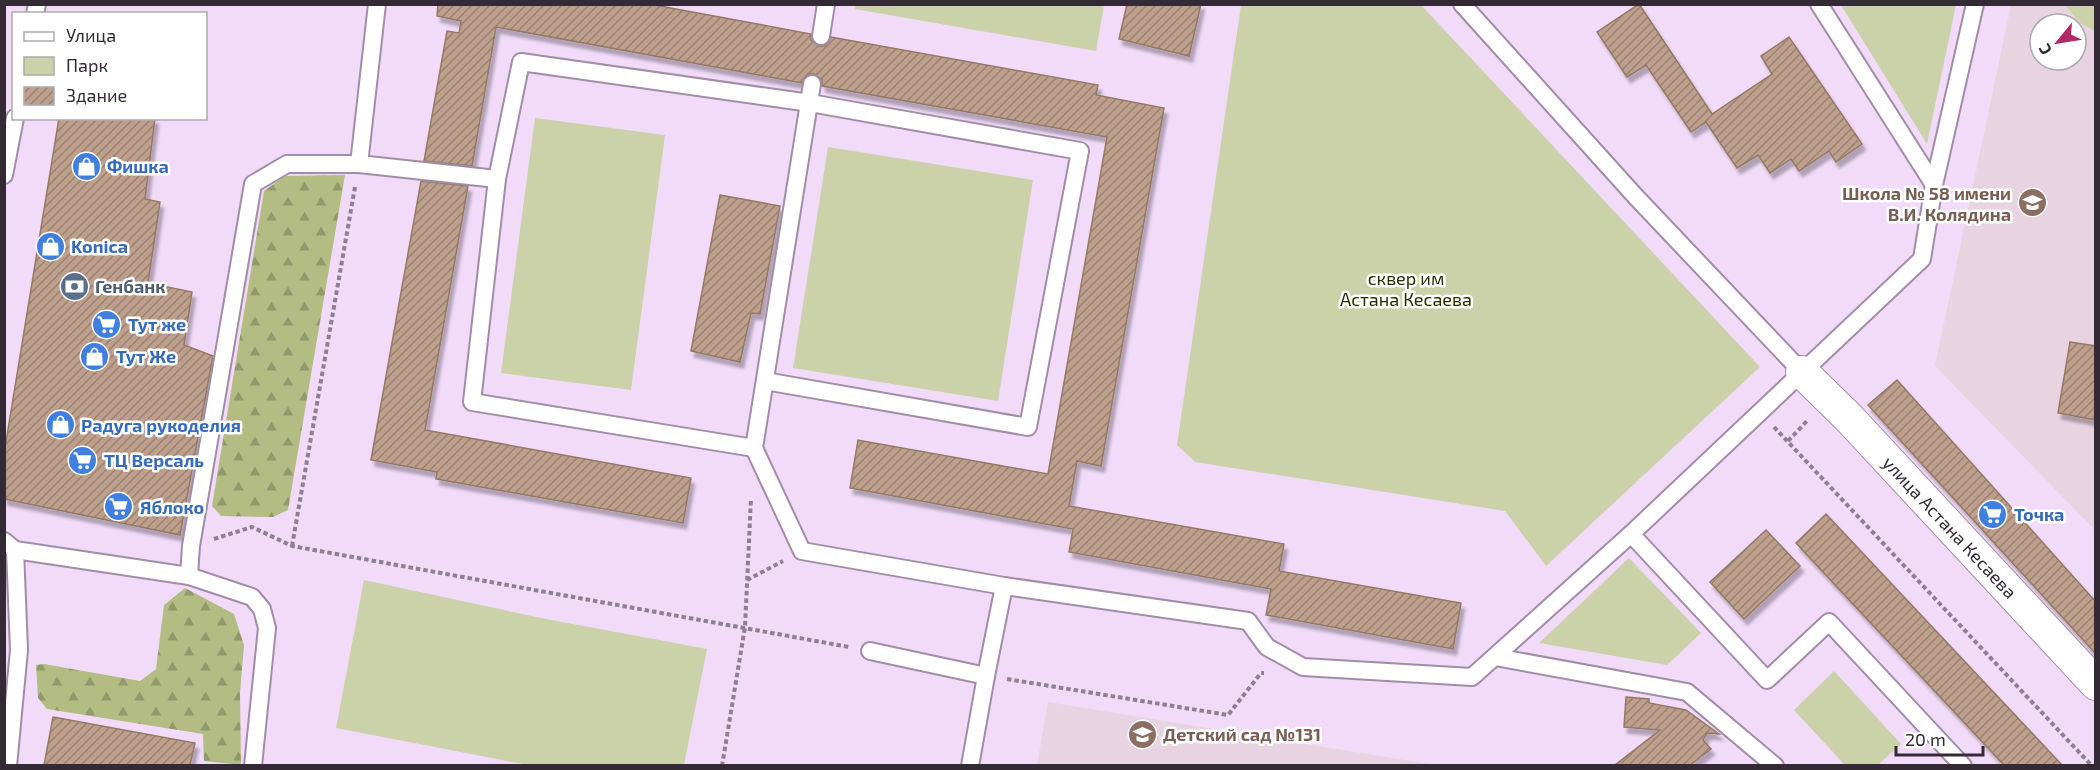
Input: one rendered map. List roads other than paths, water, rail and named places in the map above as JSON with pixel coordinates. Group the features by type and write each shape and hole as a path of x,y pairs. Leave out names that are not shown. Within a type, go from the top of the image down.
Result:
{"street":[{"name":"улица Астана Кесаева","path":"1802,372 1849,418 2096,684"}],"lane":[{"path":"359,164 377,4"},
{"path":"821,36 826,4"},
{"path":"1462,4 1636,197 1802,372"},
{"path":"1819,4 1934,185"},
{"path":"812,84 754,448 802,551 1004,586 1248,621 1267,647 1303,667 1472,677 1631,534 1922,259 1934,185 1975,4"},
{"path":"754,448 472,402 497,179 521,62 810,103 1080,151 1028,427 765,381"},
{"path":"4,174 8,141 14,120"},
{"path":"189,576 191,546 253,184 287,164 359,164 497,179"},
{"path":"1631,534 1767,680 1829,622 1961,765"},
{"path":"8,765 19,650 10,546 189,576 252,597 262,609 267,628 253,765"},
{"path":"970,765 1004,586"},
{"path":"870,651 986,676"},
{"path":"1495,657 1687,692 1775,765"}],"place":[{"name":"Фишка","path":"86,166"},
{"name":"Школа № 58 имени В.И. Колядина","path":"2032,203"},
{"name":"Konica","path":"50,246"},
{"name":"Генбанк","path":"74,286"},
{"name":"Тут же","path":"107,324"},
{"name":"Тут Же","path":"95,356"},
{"name":"Радуга рукоделия","path":"60,425"},
{"name":"ТЦ Версаль","path":"83,460"},
{"name":"Яблоко","path":"119,507"},
{"name":"Точка","path":"1993,514"},
{"name":"Детский сад №131","path":"1142,734"}],"park label":[{"name":"сквер им Астана Кесаева","path":"1406,288"}]}
